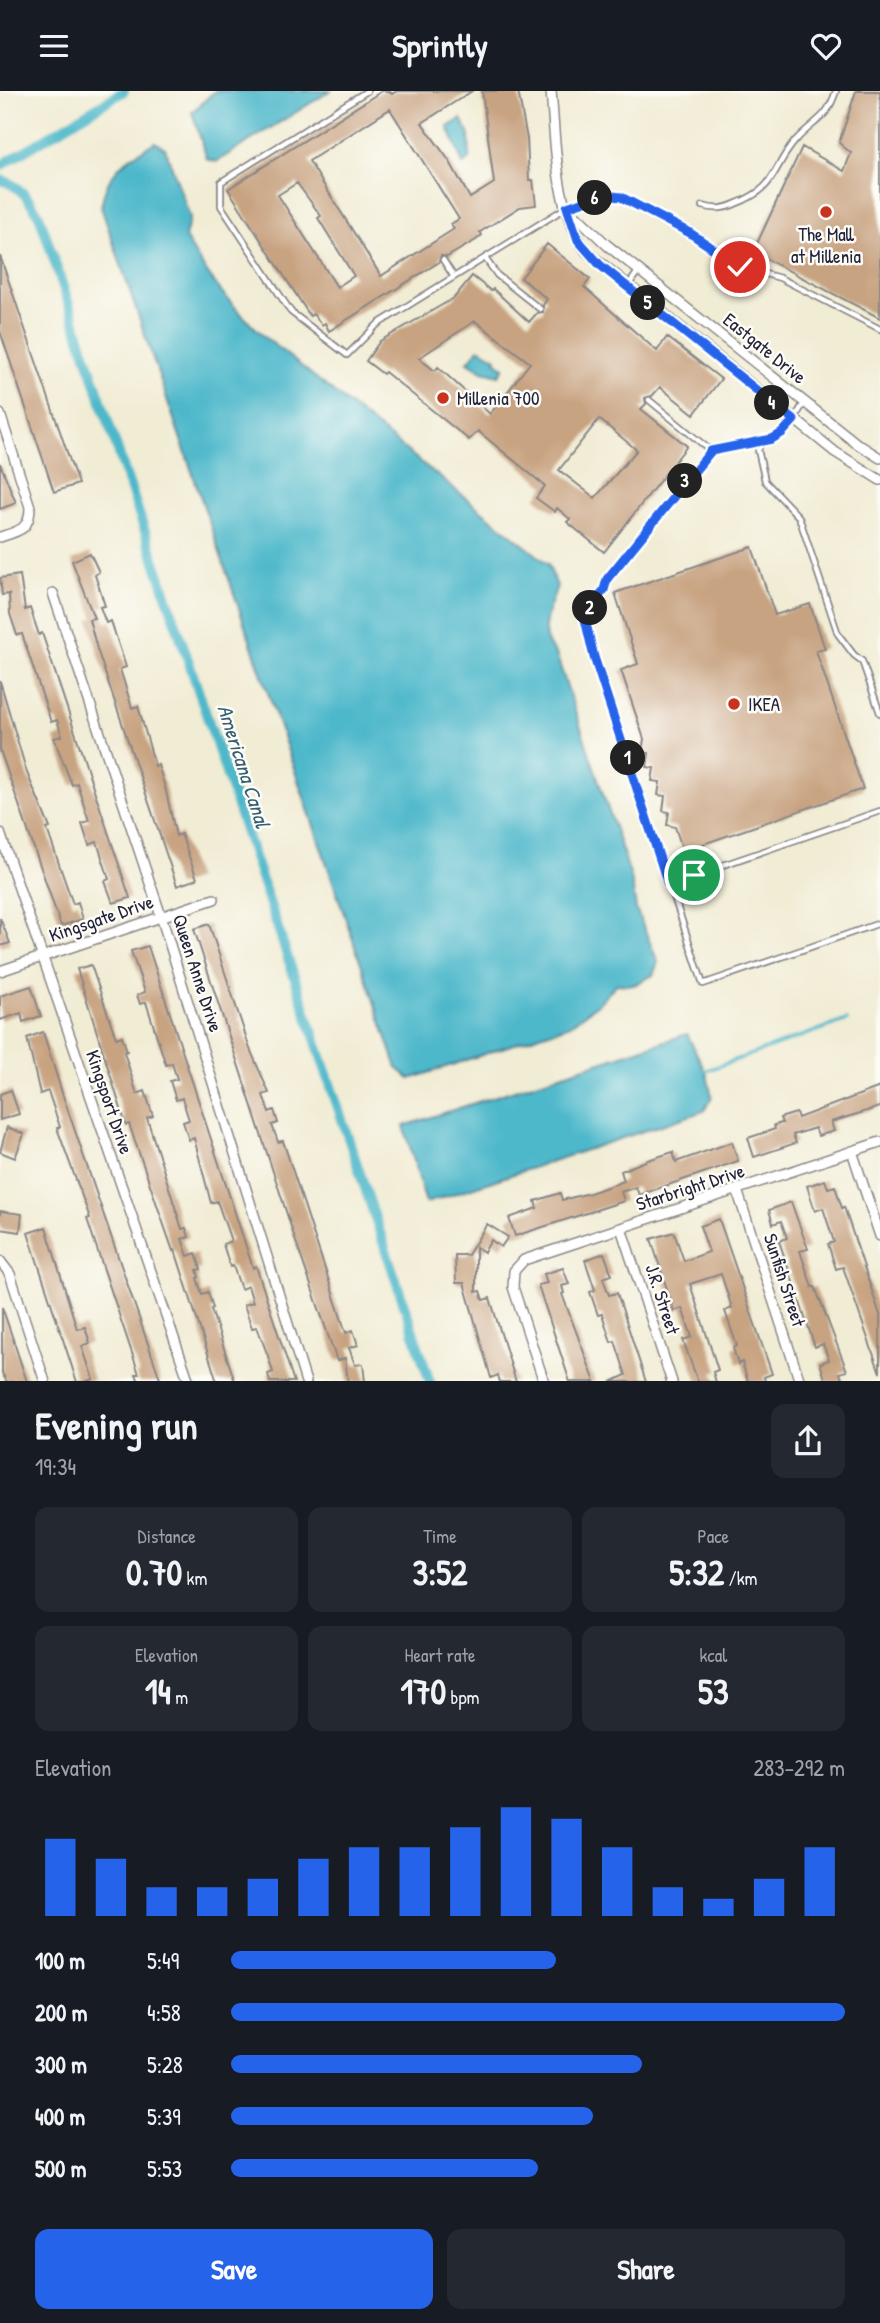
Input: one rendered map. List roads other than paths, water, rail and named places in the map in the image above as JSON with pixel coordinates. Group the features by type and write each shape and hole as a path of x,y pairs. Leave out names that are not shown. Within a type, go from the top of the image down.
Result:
{"street":[{"name":"Eastgate Drive","path":"551,91 560,185 578,240 586,251 851,465 880,480"},
{"name":"Eastgate Drive","path":"567,207 639,269 856,443 880,458"},
{"path":"0,414 30,507 30,521 23,530 0,537"},
{"name":"Queen Anne Drive","path":"53,593 162,916 304,1366 306,1381"},
{"name":"Kingsport Drive","path":"0,833 189,1381"},
{"name":"Kingsgate Drive","path":"0,971 214,899"},
{"name":"Starbright Drive","path":"544,1381 513,1287 514,1271 528,1258 880,1142"},
{"path":"852,1151 880,1236"},
{"name":"Sunfish Street","path":"737,1190 800,1381"},
{"name":"J.R. Street","path":"621,1228 672,1381"},
{"path":"0,1261 10,1274 45,1381"}],"lane":[{"path":"368,91 221,182 221,206 291,312 347,355 378,324 567,207 603,195 621,197 690,233 735,265 780,278 880,329"},
{"path":"703,206 720,209 761,193 769,185 793,143 827,114 836,91"},
{"path":"485,258 497,275 540,309"},
{"path":"443,260 454,277"},
{"path":"628,287 639,269"},
{"path":"649,400 711,451"},
{"path":"805,402 782,433 762,441 711,451 607,579 604,590 584,615 594,657 703,984 880,923"},
{"path":"762,441 758,450 760,464 771,490 799,517 838,634 862,661 880,713"},
{"path":"668,884 880,811"}],"water":[{"path":"215,91 330,91 216,162 207,159 192,112"},
{"path":"461,119 469,134 470,159 463,164 448,127"},
{"path":"155,142 165,148 190,217 185,237 212,279 242,315 266,338 548,564 557,586 546,622 546,638 556,654 631,877 636,909 658,962 653,975 634,985 616,984 599,1003 570,1025 410,1079 397,1068 101,207 113,175 126,161"},
{"path":"479,348 496,358 495,361 504,368 499,375 483,371 468,362"},
{"path":"687,1034 707,1075 712,1097 704,1111 426,1203 404,1126"}],"waterway":[{"path":"0,166 124,91"},
{"name":"Americana Canal","path":"0,180 18,189 39,215 430,1381"},
{"path":"705,1071 847,1020"}],"place":[{"name":"The Mall at Millenia","path":"826,212"},
{"name":"Millenia 700","path":"443,398"},
{"name":"IKEA","path":"734,704"}]}
